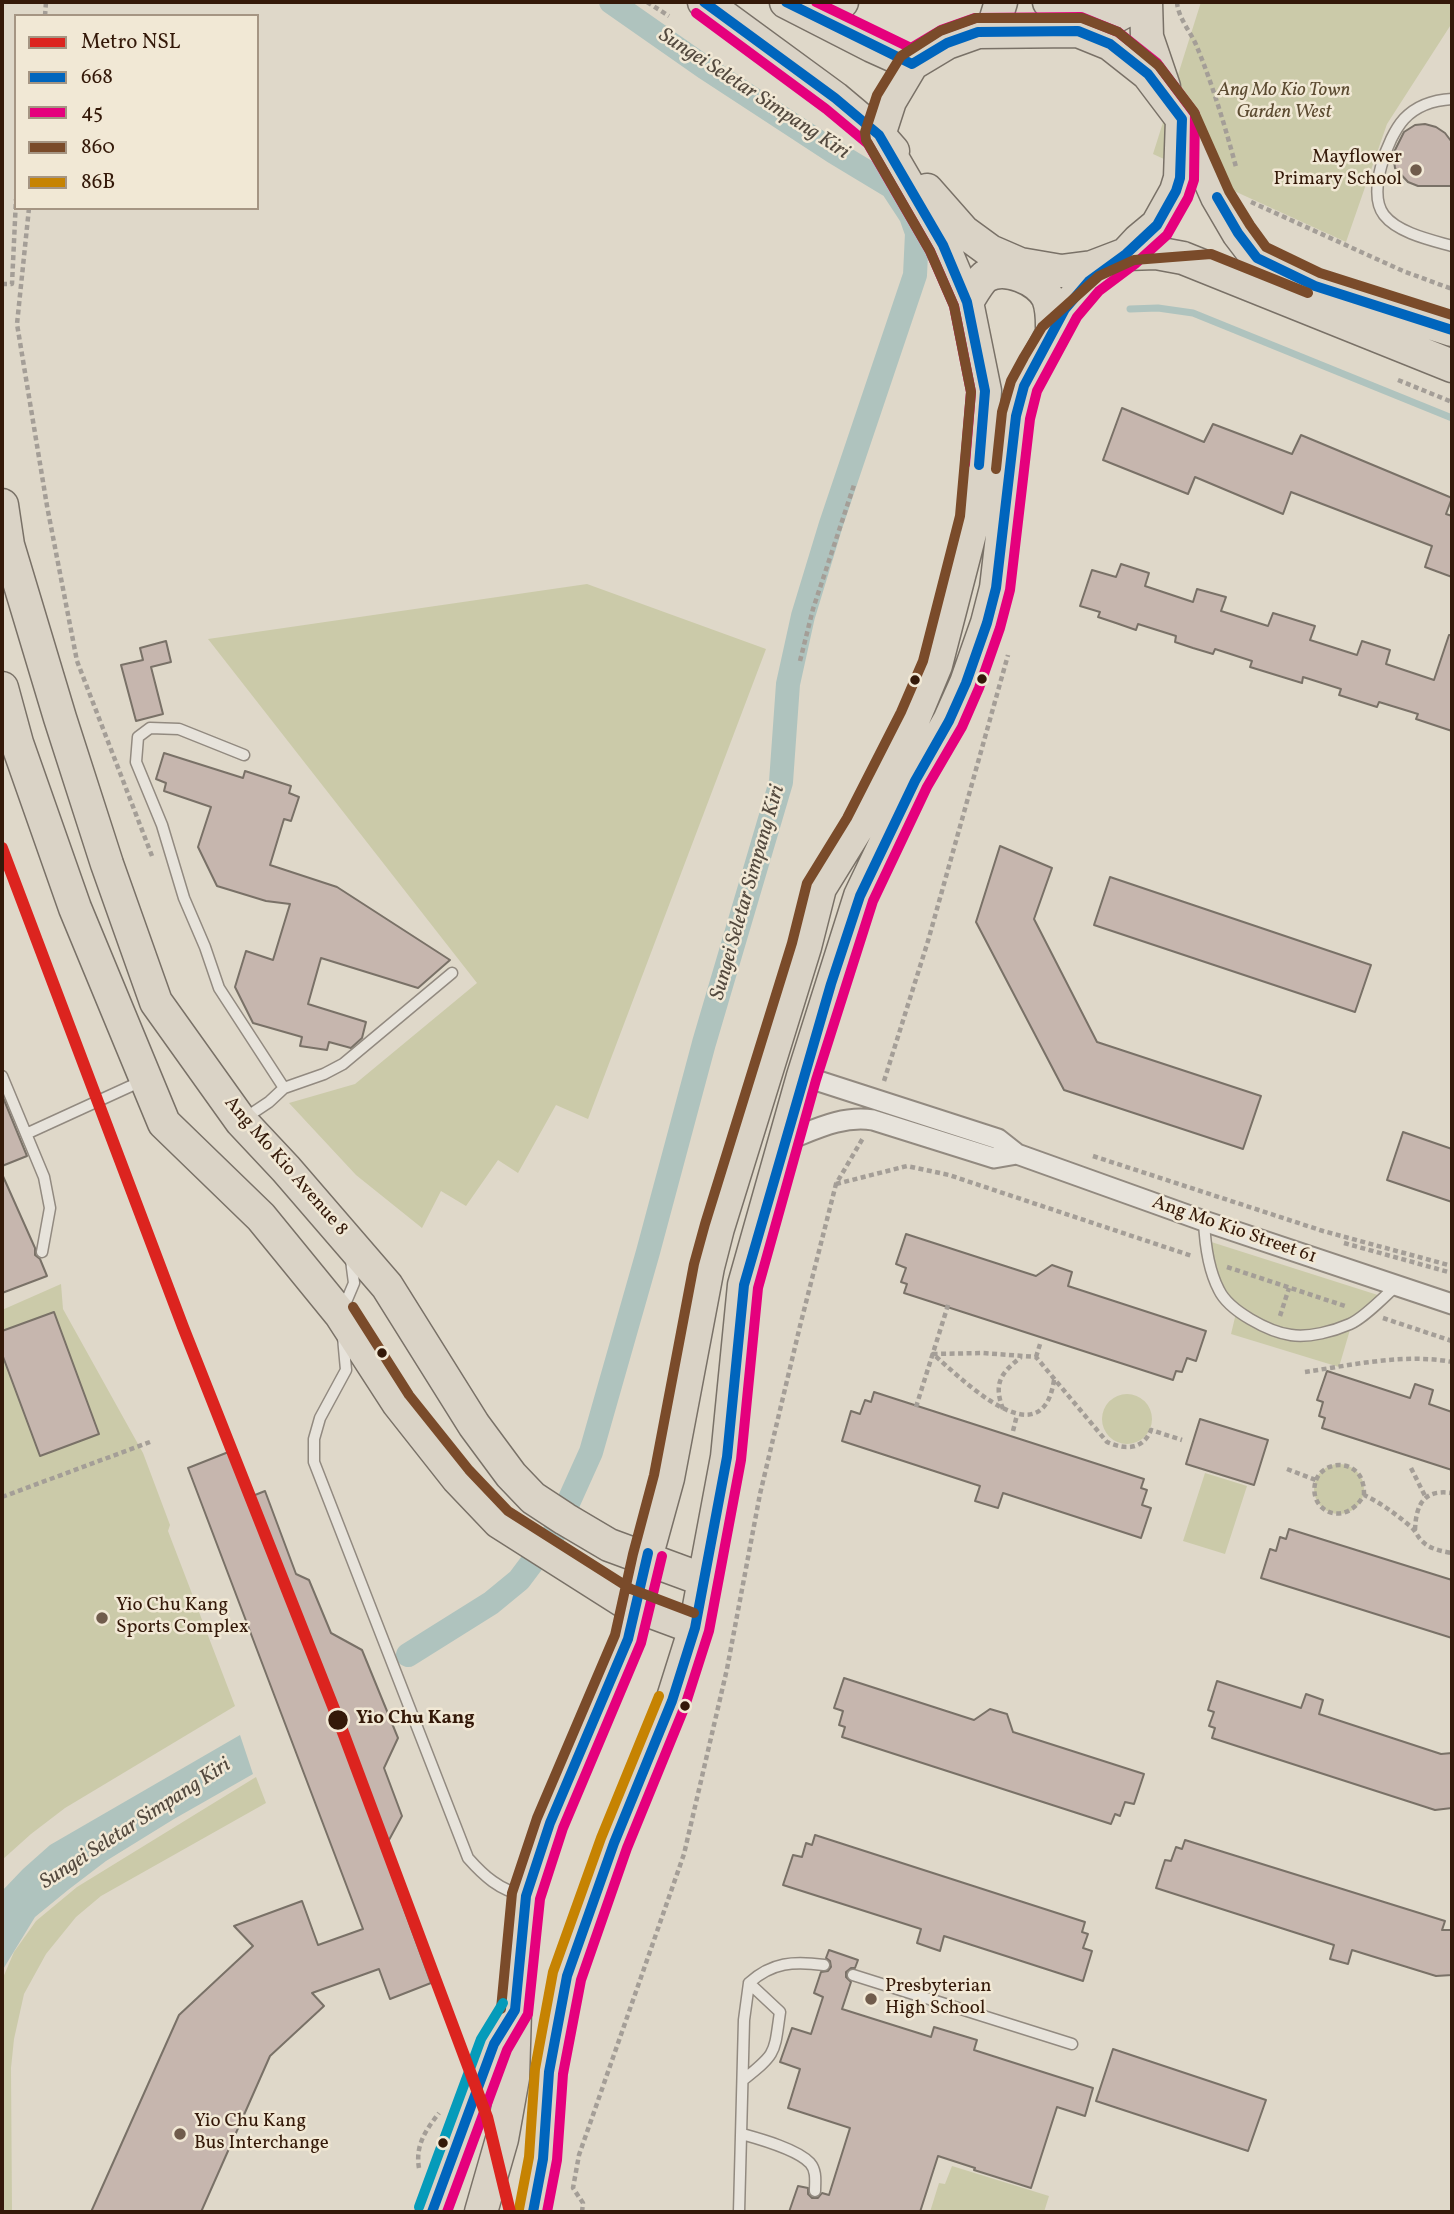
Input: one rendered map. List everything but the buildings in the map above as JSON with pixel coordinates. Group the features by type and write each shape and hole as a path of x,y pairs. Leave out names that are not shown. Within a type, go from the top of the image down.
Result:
{"main road":[{"path":"704,2 835,98 879,135 964,232 990,251 1020,264 1060,271 1091,267 1126,254 1156,253 1183,258 1452,366"},
{"path":"786,2 912,64"},
{"path":"793,2 825,5 842,2"},
{"path":"1049,2 1065,12 1088,20 1119,16 1135,2"},
{"path":"1146,2 1147,37 1164,88 1182,119 1217,197 1238,233 1257,258 1315,286 1444,327 1423,354"},
{"path":"481,2212 502,2139 513,2078 515,2010 526,1896 550,1823 628,1639 668,1478 708,1267 718,1228 805,947 820,888 859,825 914,718 936,665 974,519 985,391 967,302 943,244 879,135 890,101 912,64 947,43 978,32 996,16 1079,31 1110,44 1148,74 1182,119 1180,178 1176,191 1157,225 1126,254 1089,281 1065,309 1024,386 1016,416 996,588 987,623 966,683 949,721 915,781 860,896 803,1076 744,1285 727,1457 695,1628 672,1701 614,1843 567,1976 549,2072 541,2210"},
{"path":"1052,336 1106,288 1137,274 1210,268"},
{"path":"967,302 984,277 996,272 1013,272 1046,294 1052,309 1052,336"},
{"name":"Ang Mo Kio Avenue 8","path":"2,505 8,545 60,718 107,864 156,1002 241,1121 387,1286 474,1425 511,1475 533,1498 609,1545 704,1580"},
{"path":"2,688 17,743 75,908 164,1123 261,1217 341,1315 398,1404 458,1479 499,1522 636,1608 695,1628"},
{"path":"432,2212 494,2044 515,2010"},
{"path":"501,2212 549,2072"}],"street":[{"name":"Ang Mo Kio Street 61","path":"803,1076 998,1139 1017,1154 1204,1221 1452,1304"},
{"name":"Ang Mo Kio Street 61","path":"785,1141 838,1121 858,1118 873,1120 994,1158 1017,1154"}],"lane":[{"path":"1452,99 1432,100 1405,117 1381,165 1377,202 1385,216 1410,234 1452,247"},
{"path":"244,755 179,729 150,728 138,737 136,762 162,825 184,898 219,988 284,1088"},
{"path":"241,1121 284,1088 324,1074 343,1064 452,973"},
{"path":"2,1076 44,1177 50,1208 42,1252"},
{"path":"26,1134 145,1080"},
{"path":"1204,1221 1209,1261 1220,1292 1241,1313 1266,1327 1292,1335 1320,1333 1352,1323 1396,1286"},
{"path":"342,1233 354,1266 354,1283 341,1315 346,1370 320,1418 314,1439 314,1462 468,1858 484,1875 503,1888 526,1896"},
{"path":"738,2212 744,2020 749,1983 760,1973 782,1964 801,1962 824,1965"},
{"path":"853,1975 1072,2045"},
{"path":"743,2080 769,2059 774,2050 780,2012 749,1983"},
{"path":"742,2134 781,2146 810,2164 815,2175 815,2191"}],"path":[{"path":"648,2 669,16"},
{"path":"1177,2 1177,9 1196,44 1219,104 1238,175"},
{"path":"1244,198 1403,271 1452,289"},
{"path":"2,284 12,284 15,210"},
{"path":"29,210 17,324 49,519 77,661 156,866"},
{"path":"1398,380 1452,402"},
{"path":"800,661 813,609 854,485"},
{"path":"1090,1155 1323,1231 1452,1266"},
{"path":"836,1184 907,1166 949,1175 1452,1340"},
{"path":"1276,1330 1289,1288"},
{"path":"916,1407 948,1302"},
{"path":"1036,1357 1041,1341"},
{"path":"933,1354 984,1353 1036,1357 1107,1442 1130,1448 1140,1445 1151,1430 1182,1440"},
{"path":"933,1354 1003,1409 1017,1415 1034,1414 1043,1407 1054,1380"},
{"path":"1003,1409 999,1398 1000,1378 1021,1356"},
{"path":"1305,1372 1395,1359 1435,1359 1452,1362"},
{"path":"1013,1431 1017,1415"},
{"path":"2,1497 150,1442"},
{"path":"1342,1464 1355,1470 1363,1482 1364,1495 1357,1508 1344,1514 1330,1513 1321,1507 1315,1497 1316,1480 1328,1466 1342,1464"},
{"path":"1411,1468 1426,1498"},
{"path":"1287,1469 1316,1480"},
{"path":"1415,1530 1417,1509 1426,1498 1440,1491 1452,1493"},
{"path":"1364,1495 1381,1503 1415,1530 1429,1546 1452,1553"},
{"path":"582,2212 583,2203 573,2188 579,2155 684,1854 736,1622"}],"green space":[{"name":"Ang Mo Kio Town Garden West","path":"1201,2 1452,2 1452,23 1387,124 1346,242 1153,154"},
{"path":"587,584 766,649 588,1119 556,1105 518,1173 498,1160 466,1206 441,1191 422,1228 356,1175 289,1103 355,1084 477,983 208,639"},
{"path":"1205,1240 1384,1297 1352,1323 1339,1367 1231,1334 1237,1309 1220,1292"},
{"name":"Yio Chu Kang Sports Complex","path":"61,1284 63,1309 143,1453 170,1525 168,1531 235,1706 65,1808 2,1860 2,1310"},
{"path":"1127,1394 1145,1401 1152,1419 1145,1437 1127,1444 1109,1437 1102,1419 1109,1401"},
{"path":"1339,1464 1357,1471 1364,1489 1357,1507 1339,1514 1321,1507 1314,1489 1321,1471"},
{"path":"1205,1473 1247,1486 1225,1554 1183,1541"},
{"path":"256,1777 266,1803 101,1896 76,1917 46,1954 24,1994 14,2039 11,2068 12,2212 2,2212 2,1980 14,1952 36,1921 77,1887"},
{"path":"952,2166 1049,2196 1044,2212 930,2212 939,2183 945,2184"}],"water":[{"path":"240,1735 253,1774 106,1861 68,1890 35,1917 2,1971 2,1891 23,1869 50,1845"}],"waterway":[{"name":"Sungei Seletar Simpang Kiri","path":"408,1655 491,1603 519,1580 555,1532 591,1452 704,1043 781,782 788,684 803,616 831,524 915,275 917,233 911,216 892,187 704,67 611,2"},
{"path":"1130,309 1158,308 1193,313 1452,418"},
{"name":"Sungei Seletar Simpang Kiri","path":"883,367 894,357"}],"metro line":[{"name":"NSL","path":"2,848 183,1327 338,1719 487,2117 510,2212"}],"transit line":[{"name":"668","path":"704,2 835,98 879,135 943,245 967,302 985,391 979,465"},
{"name":"668","path":"533,2212 543,2159 549,2072 567,1976 614,1843 672,1701 695,1628 727,1457 744,1285 831,984 860,896 915,781 949,721 966,683 987,623 996,588 1016,416 1024,386 1065,309 1089,281 1126,254 1157,225 1176,191 1180,178 1182,119 1148,74 1110,44 1078,31 978,32 947,43 912,64 786,2"},
{"name":"45","path":"547,2212 557,2160 563,2074 581,1980 627,1848 685,1706 709,1631 741,1460 758,1288 816,1080 873,901 927,787 962,727 1000,628 1010,590 1030,419 1037,391 1077,317 1099,291 1167,235 1188,198 1194,180 1195,114 1157,63 1118,32 1081,17 975,18 941,30 911,48 816,2"},
{"name":"45","path":"696,13 826,109 868,144 930,251 954,306 971,392 965,464"},
{"name":"860","path":"501,2009 512,1893 537,1818 615,1635 654,1475 694,1264 792,943 807,883 847,818 901,712 923,661 960,516 971,392 954,306 930,251 866,140 865,132 877,95 901,56 940,31 976,18 1082,18 1118,32 1159,66 1194,112 1229,191 1266,247 1320,273 1452,315"},
{"name":"668","path":"1217,197 1238,233 1257,258 1315,286 1452,330"},
{"name":"860","path":"996,469 1002,412 1011,381 1042,327 1099,276 1134,260 1211,254 1308,293"},
{"name":"860","path":"353,1307 409,1395 469,1470 508,1511 631,1589 694,1613"},
{"name":"668","path":"432,2212 494,2044 515,2010 526,1896 550,1823 628,1639 648,1553"},
{"name":"45","path":"447,2212 507,2050 528,2014 540,1899 563,1828 641,1643 662,1556"},
{"name":"86B","path":"519,2209 529,2157 535,2069 553,1972 601,1838 659,1696"},
{"path":"419,2207 481,2039 503,2003"}],"place":[{"name":"Mayflower Primary School","path":"1416,170"},
{"name":"Yio Chu Kang Sports Complex","path":"102,1618"},
{"name":"Yio Chu Kang","path":"338,1720"},
{"name":"Presbyterian High School","path":"871,1999"},
{"name":"Yio Chu Kang Bus Interchange","path":"180,2134"}]}
